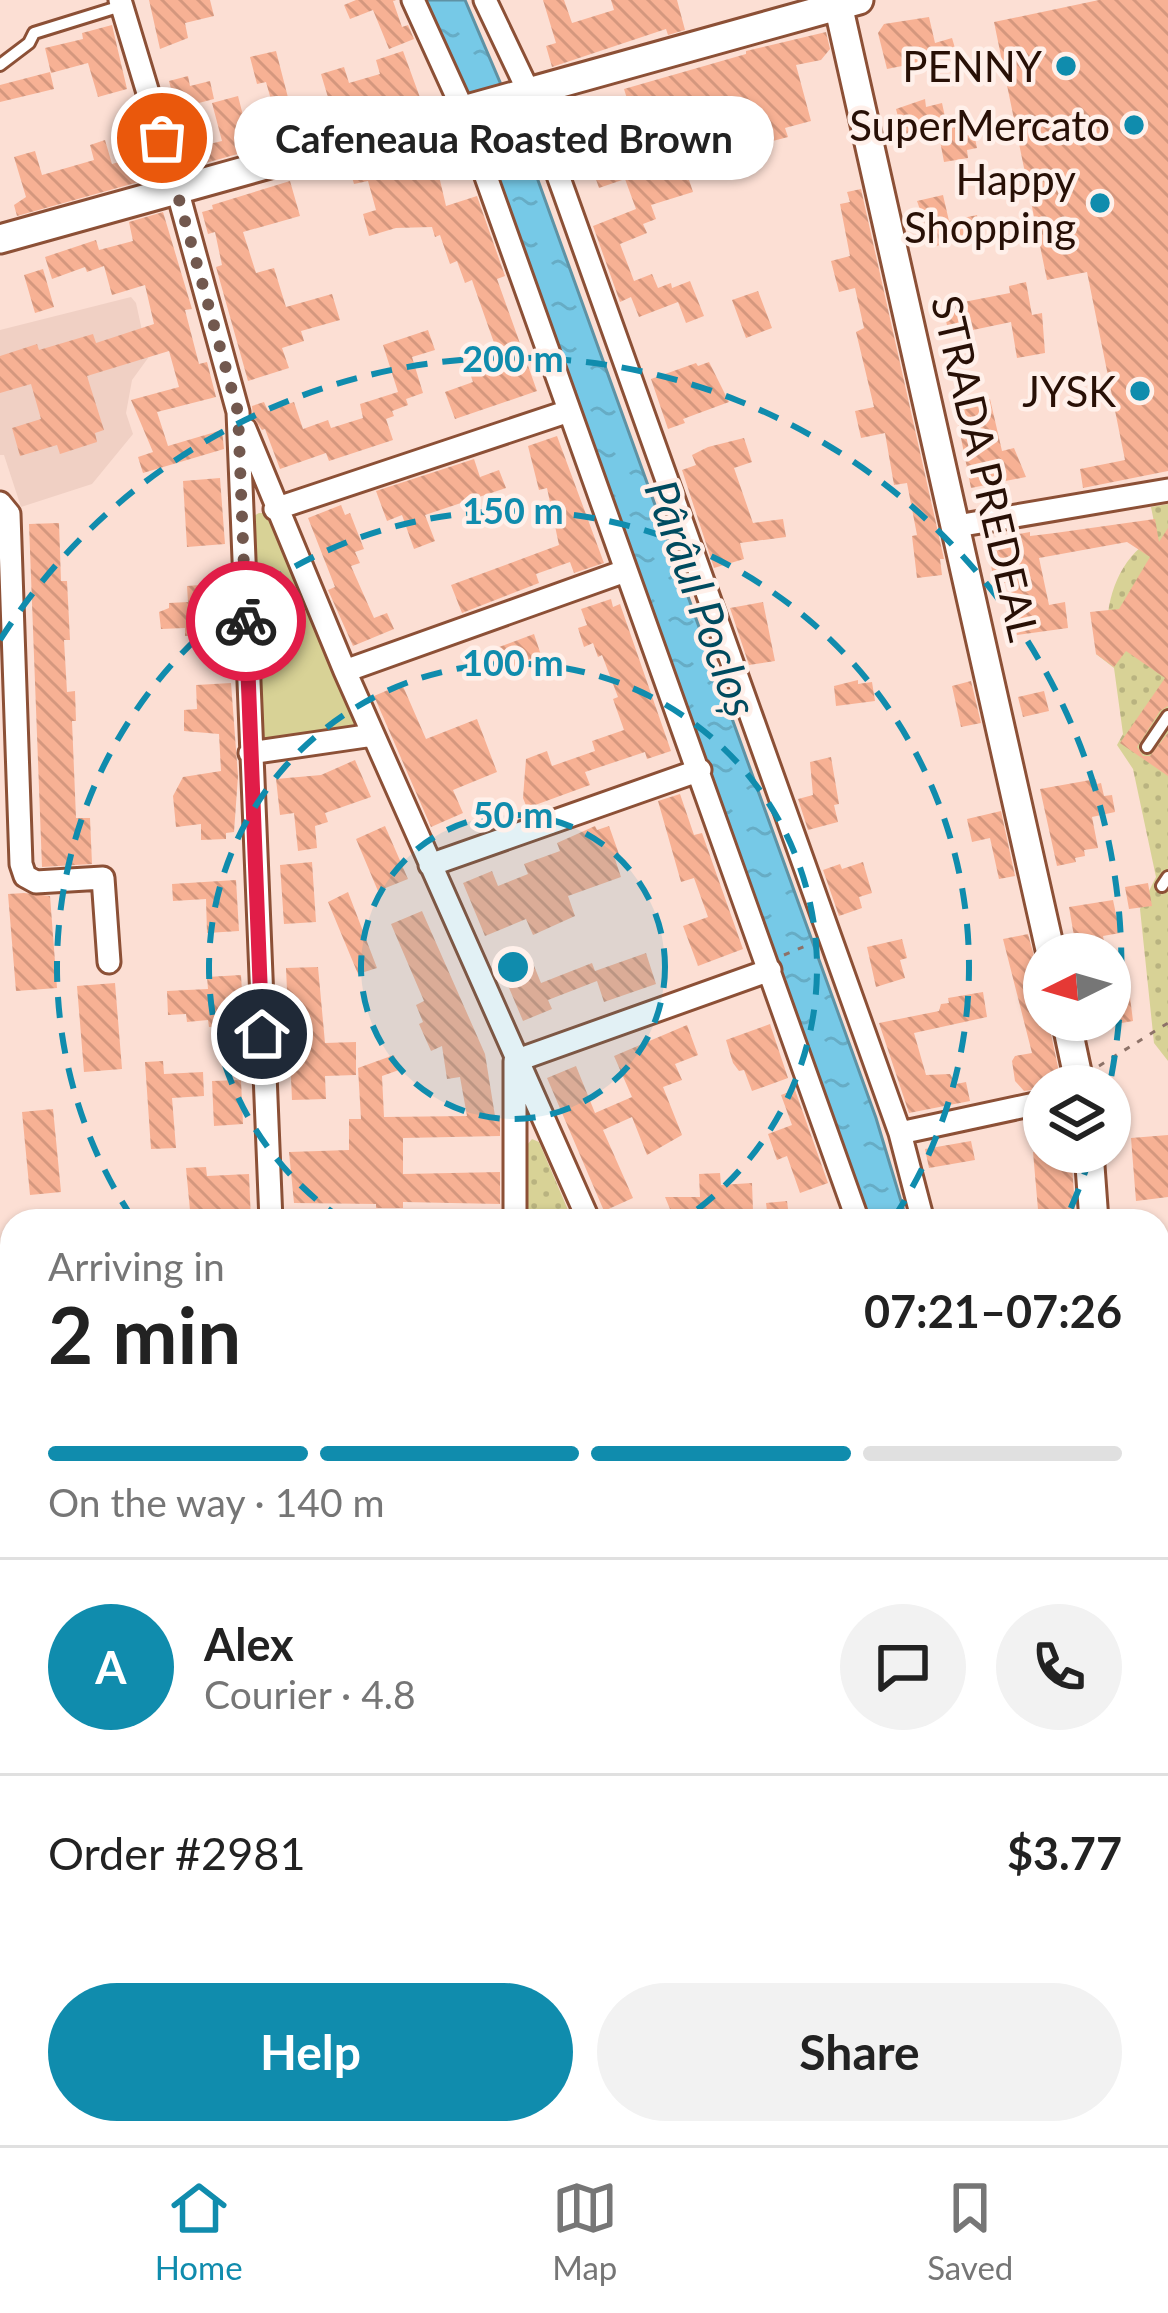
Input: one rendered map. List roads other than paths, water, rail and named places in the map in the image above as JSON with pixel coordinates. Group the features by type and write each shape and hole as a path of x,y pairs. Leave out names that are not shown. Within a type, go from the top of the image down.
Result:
{"street":[{"path":"413,0 463,112 854,1209"},
{"path":"485,0 528,95 900,1133 920,1209"},
{"path":"0,239 528,95 844,2"},
{"name":"STRADA PREDEAL","path":"844,2 1047,933"},
{"path":"120,3 238,412 275,509 583,1209"},
{"path":"275,509 569,411"},
{"path":"238,412 270,1209"},
{"path":"957,526 1168,490"},
{"path":"0,503 9,514 9,763 25,877 36,882 104,878 109,962"},
{"path":"345,671 625,571"},
{"path":"250,753 373,735"},
{"path":"430,865 700,770"},
{"path":"515,1061 770,965"},
{"path":"515,1061 515,1209"},
{"path":"900,1133 1023,1107"},
{"path":"1091,1173 1093,1209"}],"lane":[{"path":"0,65 28,44 34,33 120,3"},
{"path":"1147,747 1168,716"}],"water":[{"name":"Pârâul Pocloș","path":"422,0 465,0 517,122 876,1118 903,1209 863,1209"}],"place":[{"name":"PENNY","path":"1066,66"},
{"name":"SuperMercato","path":"1134,125"},
{"name":"Cafeneaua Roasted Brown","path":"162,138"},
{"name":"Happy Shopping","path":"1100,203"},
{"name":"JYSK","path":"1140,391"}]}
